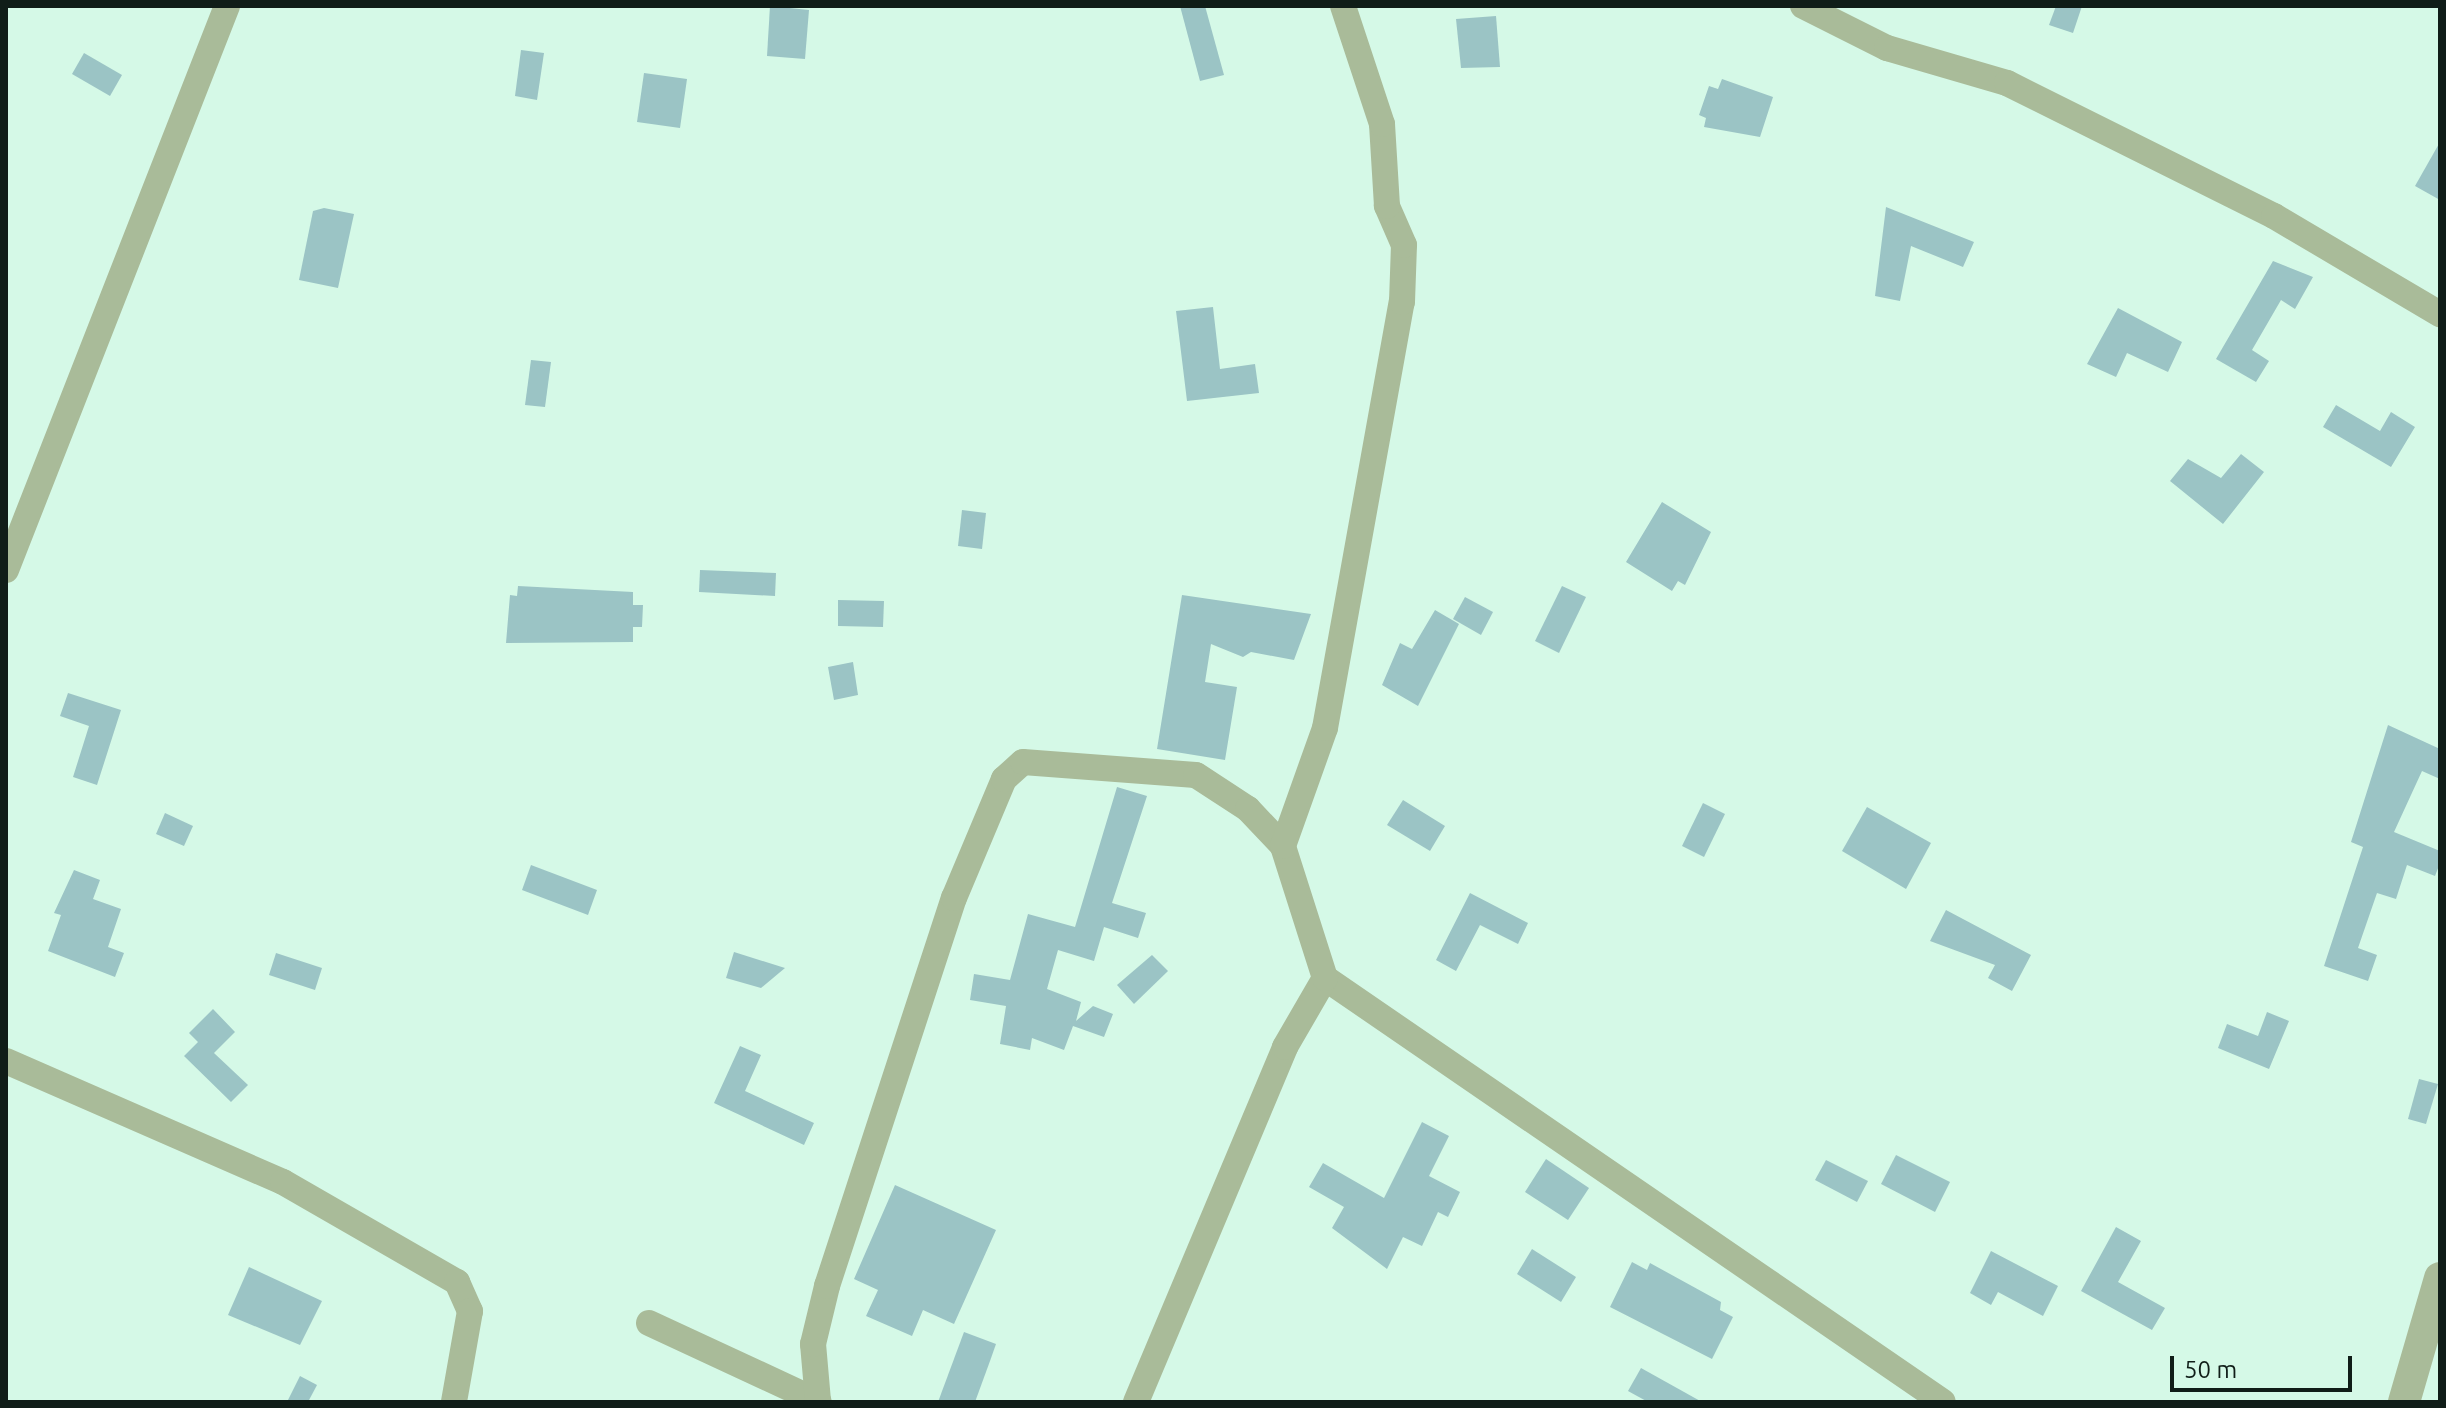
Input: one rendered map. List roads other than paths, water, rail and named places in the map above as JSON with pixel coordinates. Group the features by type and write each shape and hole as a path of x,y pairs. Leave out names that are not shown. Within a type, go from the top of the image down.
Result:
{"street":[{"path":"6,570 227,6"},
{"path":"1283,846 1325,728 1402,302 1404,245 1387,206 1382,124 1343,6"},
{"path":"1803,6 1887,48 2007,83 2274,216 2440,314"},
{"path":"649,1323 818,1402 813,1344 827,1286 954,898 1004,779 1023,762 1196,775 1248,809 1283,846 1325,978 1943,1402"},
{"path":"1136,1402 1285,1047 1325,978"},
{"path":"6,1061 283,1182 457,1282 470,1311 454,1402"},
{"path":"2404,1402 2440,1278"}]}
